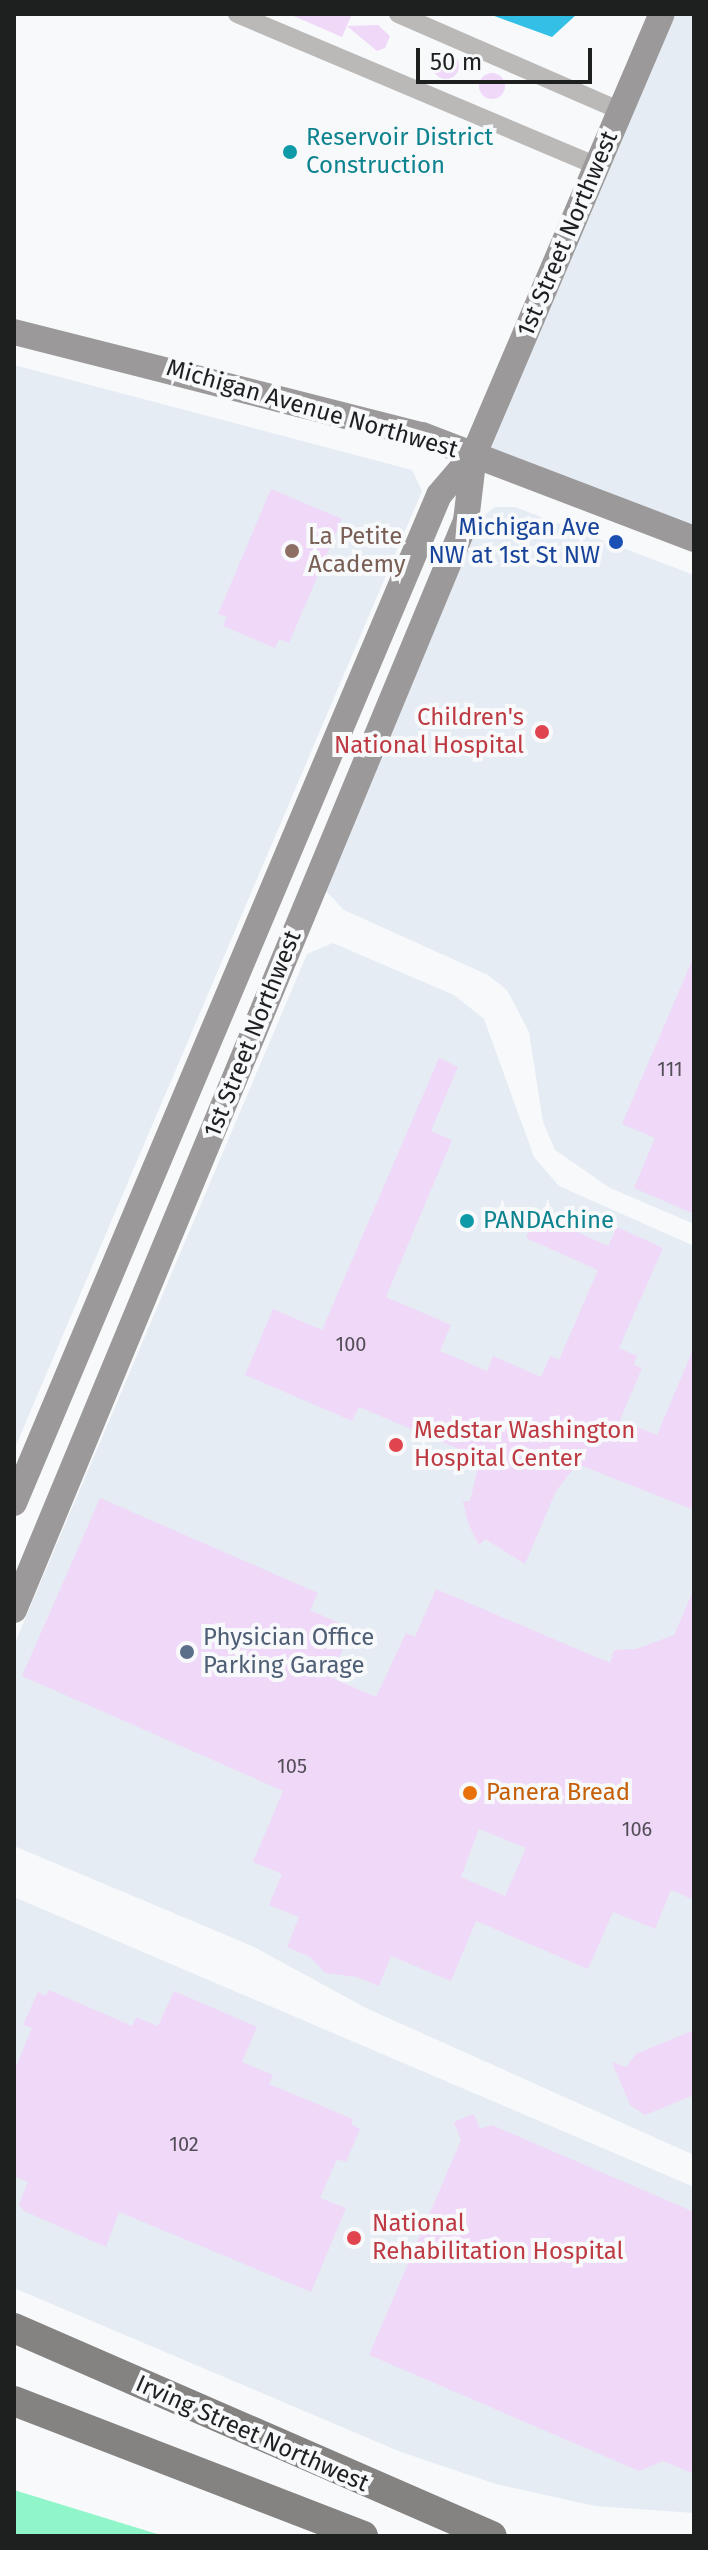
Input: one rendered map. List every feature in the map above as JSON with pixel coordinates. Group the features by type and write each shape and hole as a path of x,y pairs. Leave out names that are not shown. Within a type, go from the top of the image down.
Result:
{"main road":[{"name":"Irving Street Northwest","path":"14,2328 492,2536"},
{"name":"Irving Street Northwest","path":"14,2401 363,2536"}],"street":[{"path":"237,14 597,166"},
{"path":"398,14 621,111"},
{"name":"1st Street Northwest","path":"14,1610 466,521 474,454 662,14"},
{"name":"Michigan Avenue Northwest","path":"14,332 250,387 474,454 694,539"},
{"name":"1st Street Northwest","path":"14,1503 439,495 474,454"}],"shaded area":[{"path":"662,14 694,14 694,542 474,454"},
{"path":"14,365 412,470 422,491 14,1450"},
{"name":"Children's National Hospital","path":"495,507 515,507 694,575 694,1224 610,1188 555,1150 543,1122 529,1032 507,990 488,975 344,910 324,889 478,520"},
{"name":"Medstar Washington Hospital Center","path":"333,943 454,995 484,1019 534,1157 559,1186 694,1246 694,2155 366,2008 252,1946 14,1846 14,1645 307,954"},
{"name":"National Rehabilitation Hospital","path":"14,1897 694,2187 694,2513 595,2506 496,2484 401,2452 14,2288"}],"green space":[{"path":"14,2490 154,2533 165,2536 14,2536"}],"water":[{"path":"489,14 577,14 552,37"}],"building":[{"path":"289,14 352,14 342,37"},
{"path":"378,25 390,36 385,48 377,51 347,26"},
{"path":"446,53 455,57 459,66 455,75 446,79 437,75 433,66 437,57"},
{"path":"492,73 501,77 505,86 501,95 492,99 483,95 479,86 483,77"},
{"path":"271,489 342,519 289,643 279,639 275,648 223,626 227,617 218,614"},
{"path":"694,956 694,1214 634,1188 655,1138 622,1124"},
{"path":"439,1058 458,1067 431,1131 452,1140 386,1297 451,1325 440,1351 487,1371 493,1356 541,1377 550,1356 559,1360 598,1270 526,1238 537,1214 608,1246 617,1227 663,1248 619,1348 637,1356 634,1365 642,1368 620,1420 657,1435 694,1347 694,1510 577,1464 556,1491 525,1564 485,1539 479,1545 468,1523 463,1501 470,1501 480,1458 359,1407 352,1421 245,1375 273,1309 322,1330"},
{"path":"100,1498 318,1593 310,1610 352,1629 330,1677 376,1697 406,1633 415,1637 436,1589 610,1663 614,1650 636,1649 674,1635 694,1589 694,1900 671,1890 655,1929 613,1912 588,1969 476,1921 451,1981 391,1956 379,1986 357,1977 325,1973 310,1957 287,1947 299,1917 269,1905 282,1874 253,1862 283,1791 22,1676","holes":["479,1829 526,1848 505,1896 461,1877"]},
{"path":"49,1990 132,2026 136,2017 158,2026 174,1991 257,2027 242,2062 273,2075 269,2084 353,2119 351,2124 360,2129 346,2162 337,2159 320,2198 346,2208 311,2292 119,2212 106,2247 24,2211 19,2204 28,2182 14,2176 14,2071 32,2028 23,2025 38,1992 46,1996"},
{"path":"694,2030 694,2095 645,2115 630,2105 612,2062 626,2067 636,2054"},
{"path":"474,2114 480,2129 492,2125 694,2212 694,2474 663,2461 639,2471 369,2355 461,2140 454,2122"}],"place":[{"name":"Reservoir District Construction","path":"290,152"},
{"name":"Michigan Ave NW at 1st St NW","path":"616,542"},
{"name":"La Petite Academy","path":"292,551"},
{"name":"Children's National Hospital","path":"542,732"},
{"name":"PANDAchine","path":"467,1221"},
{"name":"Medstar Washington Hospital Center","path":"396,1445"},
{"name":"Physician Office Parking Garage","path":"187,1652"},
{"name":"Panera Bread","path":"470,1793"},
{"name":"National Rehabilitation Hospital","path":"354,2238"}]}
